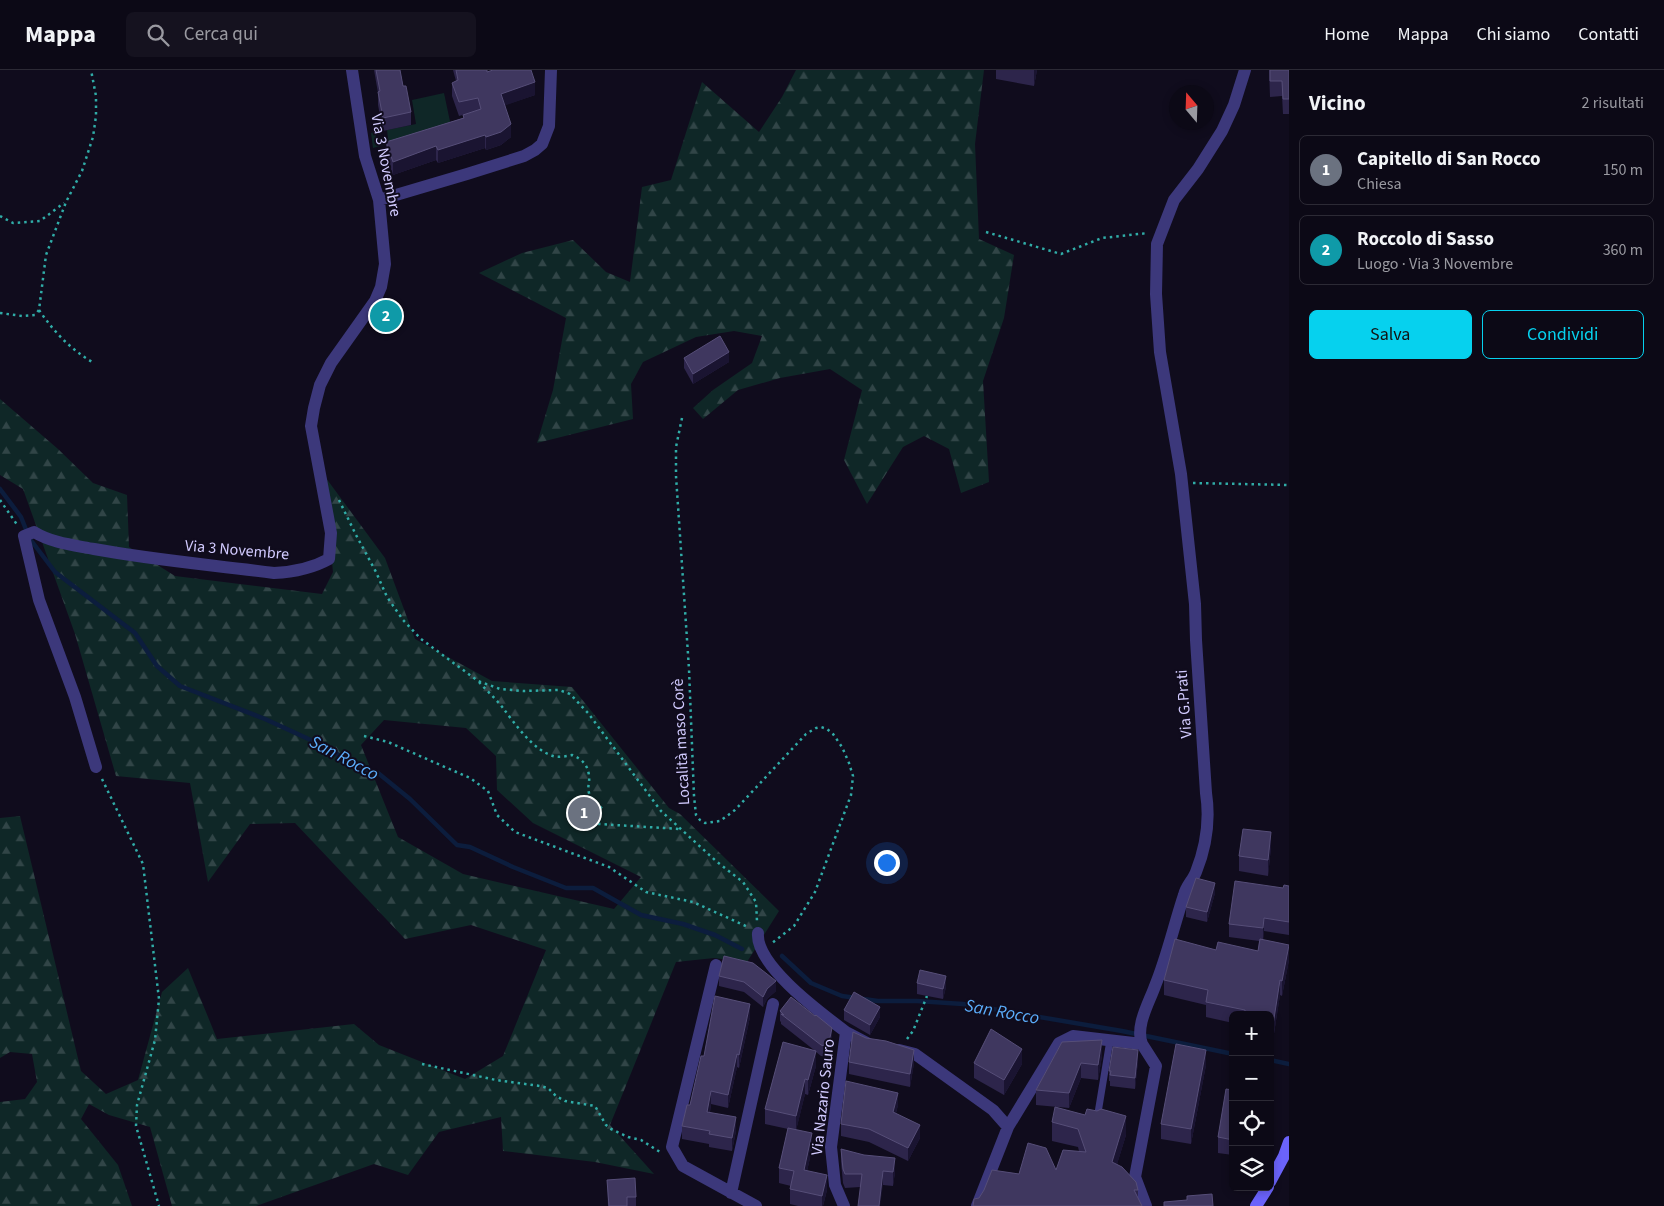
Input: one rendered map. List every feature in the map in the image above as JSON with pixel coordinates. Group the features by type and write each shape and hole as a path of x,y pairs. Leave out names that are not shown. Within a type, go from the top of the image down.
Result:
{"main road":[{"path":"1274,1175 1289,1142"},
{"path":"1256,1206 1265,1191"}],"street":[{"name":"Via 3 Novembre","path":"28,534 56,542 114,553 274,573 294,572 318,565 329,559 331,533 311,426 314,408 320,385 331,363 375,301 384,274 384,247 379,200 365,156 352,70"},
{"path":"379,200 524,156 535,150 542,144 549,126 551,70"},
{"name":"Via G.Prati","path":"1140,1040 1142,1022 1160,973 1184,893 1199,863 1208,823 1195,604 1182,483 1160,352 1156,294 1157,244 1174,200 1198,169 1222,131 1234,104 1245,70"},
{"path":"28,534 39,600 76,697 96,767"},
{"path":"758,933 757,938 762,951 774,971 846,1032"},
{"path":"716,965 672,1147 683,1166 756,1206"},
{"path":"732,1193 773,1004"},
{"name":"Via Nazario Sauro","path":"844,1206 835,1185 831,1147 846,1032 867,1043 915,1054 992,1110 1008,1126"},
{"path":"977,1206 1008,1126 1058,1043 1072,1036 1110,1040 1140,1040 1156,1066 1136,1177 1146,1206"}],"lane":[{"path":"1087,1122 1096,1125 1110,1040"}],"path":[{"path":"0,313 35,316 39,310 46,255 66,202 82,171 93,137 96,96 91,70"},
{"path":"0,216 13,223 40,221 66,202"},
{"path":"986,232 1061,254 1102,238 1142,235 1163,228"},
{"path":"39,310 52,329 67,344 94,364"},
{"name":"Località maso Corè","path":"682,418 676,438 676,476 689,669 696,815 705,823 720,821 735,810 806,734 816,728 822,727 833,734 842,747 853,776 851,795 815,892 794,926 762,951"},
{"path":"1182,483 1289,485"},
{"path":"336,495 387,597 403,620 420,639 478,681 502,707 519,730 541,749 554,757 572,755 582,759 590,777 589,793 602,808 596,819 599,824 681,830"},
{"path":"0,500 28,534"},
{"path":"478,681 500,689 523,692 559,690 570,694 588,713 661,811 716,861 743,882 756,902 758,933"},
{"path":"364,736 388,742 470,778 488,791 497,815 515,832 609,867 646,892 693,902 758,933"},
{"path":"96,767 143,864 159,999 155,1040 137,1105 136,1126 159,1206"},
{"path":"889,1047 914,1031 927,996"},
{"path":"422,1064 496,1080 540,1086 548,1088 565,1101 595,1106 606,1125 611,1129 628,1137 641,1140 683,1166"}],"green space":[{"path":"796,70 984,70 975,144 979,239 1014,255 1004,318 983,381 989,482 961,493 949,449 924,436 903,447 867,504 844,460 862,390 830,369 780,378 738,390 703,419 693,408 713,390 752,363 762,336 734,331 696,337 643,362 631,384 633,419 537,443 553,390 566,318 479,273 522,253 573,240 606,272 630,282 642,187 671,180 702,82 759,132 782,97"},
{"path":"444,93 451,126 373,148 371,133 375,132 377,139 388,139 387,130 416,124 412,100"},
{"path":"0,399 58,449 93,483 127,495 129,547 175,576 322,594 333,572 323,474 385,558 415,639 492,681 572,687 669,808 680,814 779,911 747,962 714,958 676,962 610,1125 654,1174 595,1162 503,1151 501,1117 439,1132 408,1175 374,1164 256,1206 172,1206 150,1127 109,1115 89,1104 81,1119 118,1165 132,1206 0,1206 0,1102 25,1099 37,1082 32,1054 10,1052 0,1058 0,818 20,816 81,1071 106,1094 138,1080 162,992 188,968 217,1039 354,1024 379,1045 465,1079 503,1056 546,950 471,925 405,939 295,823 250,824 208,882 190,783 116,776 75,634 23,489 0,475","holes":["384,720 466,728 496,756 497,790 533,823 641,877 614,909 463,874 398,837 361,745"]}],"building":[{"path":"376,70 400,70 403,86 406,86 411,112 383,118"},
{"path":"456,70 487,70 487,72 493,70 531,70 535,82 501,94 511,124 501,132 486,137 485,135 438,150 436,146 393,162 386,142 464,118 463,115 481,109 478,98 459,102 452,83 458,80"},
{"path":"1270,70 1289,70 1289,99 1283,99 1282,81 1270,81"},
{"path":"383,304 393,308 388,318 379,314"},
{"path":"720,336 729,352 693,374 684,358"},
{"path":"1243,829 1271,832 1268,860 1239,856"},
{"path":"1196,878 1215,883 1207,912 1186,907"},
{"path":"1235,881 1283,888 1284,885 1289,886 1289,922 1264,918 1263,928 1229,924"},
{"path":"1175,939 1216,950 1218,942 1258,951 1260,939 1289,945 1282,981 1280,980 1274,1019 1274,1011 1245,1011 1206,1002 1208,990 1164,980"},
{"path":"724,956 753,963 776,981 767,989 763,997 744,982 719,976"},
{"path":"920,970 946,976 943,989 917,983"},
{"path":"854,992 880,1007 870,1025 844,1010"},
{"path":"715,996 750,1004 728,1095 711,1091 707,1112 736,1117 732,1138 709,1134 710,1131 682,1126 687,1105 690,1105 701,1056 704,1056"},
{"path":"791,997 832,1028 828,1047 821,1045 781,1014 784,1015 780,1011"},
{"path":"991,1029 1022,1049 1004,1080 974,1063"},
{"path":"853,1032 866,1038 886,1041 914,1050 910,1074 849,1062"},
{"path":"1102,1040 1098,1065 1081,1063 1069,1093 1036,1090 1062,1042"},
{"path":"783,1042 816,1051 808,1080 805,1079 796,1116 765,1109"},
{"path":"1176,1044 1206,1050 1191,1129 1161,1124"},
{"path":"1113,1047 1138,1050 1135,1078 1110,1075"},
{"path":"846,1081 898,1093 893,1112 920,1125 908,1148 869,1129 841,1124"},
{"path":"1226,1089 1229,1089 1229,1139 1218,1137"},
{"path":"1055,1107 1085,1115 1087,1109 1097,1111 1101,1109 1126,1116 1112,1162 1122,1167 1136,1182 1138,1190 1134,1190 1142,1206 973,1206 974,1199 979,1198 984,1190 992,1170 1019,1174 1028,1143 1046,1148 1056,1170 1063,1150 1086,1152 1078,1129 1052,1122"},
{"path":"788,1128 812,1133 804,1170 827,1175 822,1196 790,1189 794,1171 779,1168"},
{"path":"841,1149 864,1155 895,1158 893,1172 883,1171 879,1206 858,1206 862,1174 845,1174"},
{"path":"635,1178 636,1197 627,1197 627,1206 609,1206 607,1180"},
{"path":"1212,1194 1213,1206 1164,1206 1164,1202 1187,1200 1187,1196"}],"waterway":[{"name":"San Rocco","path":"0,489 21,517 27,532"},
{"name":"San Rocco","path":"30,539 55,572 135,633 157,666 180,686 265,719 326,747 359,768 378,773 410,799 457,845 470,847 513,867 566,888 593,888 641,915 683,924 715,935 742,949"},
{"name":"San Rocco","path":"782,956 811,983 842,996 878,1001 963,1004 1122,1031 1229,1053"},
{"name":"San Rocco","path":"1274,1061 1289,1064"}],"place":[{"name":"Roccolo di Sasso","path":"386,316"},
{"name":"Capitello di San Rocco","path":"584,813"}]}
